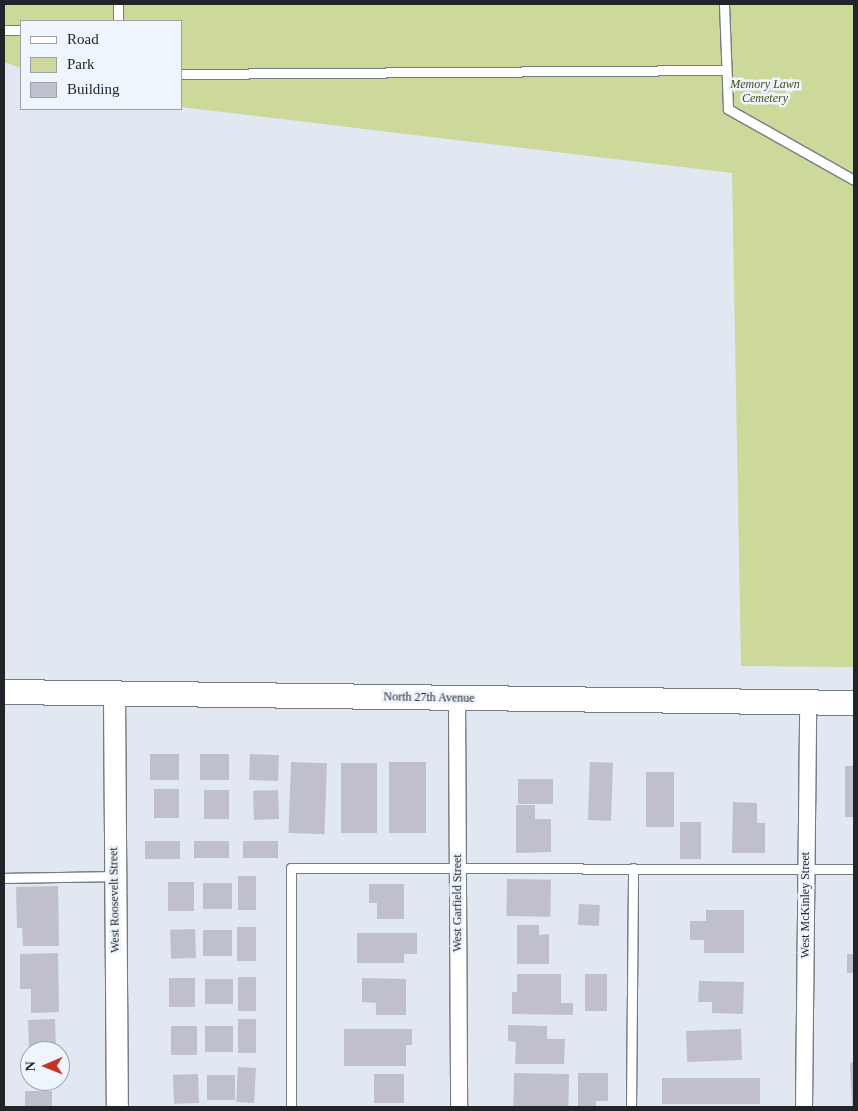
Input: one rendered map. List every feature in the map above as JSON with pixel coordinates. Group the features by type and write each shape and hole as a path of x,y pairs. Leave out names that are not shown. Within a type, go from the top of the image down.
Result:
{"main road":[{"name":"North 27th Avenue","path":"4,692 114,692 854,704"}],"street":[{"name":"West Roosevelt Street","path":"114,692 117,1107"},
{"name":"West Garfield Street","path":"457,699 459,1107"},
{"name":"West McKinley Street","path":"804,1107 808,703"}],"lane":[{"path":"118,4 118,20"},
{"path":"724,4 724,70 728,109 854,180"},
{"path":"4,30 20,30"},
{"path":"182,74 724,70"},
{"path":"291,1107 291,868 854,869"},
{"path":"631,1107 633,868"},
{"path":"4,878 115,876"}],"green space":[{"name":"Memory Lawn Cemetery","path":"4,4 854,4 854,667 741,666 732,173 182,107 182,20 20,20 20,68 4,62"}],"building":[{"path":"150,754 179,754 179,780 150,780"},
{"path":"200,754 229,754 229,780 200,780"},
{"path":"250,754 279,755 278,781 249,780"},
{"path":"291,762 327,763 325,834 289,833"},
{"path":"389,762 426,762 426,833 389,833"},
{"path":"590,762 613,763 611,821 588,820"},
{"path":"341,763 377,763 377,833 341,833"},
{"path":"845,766 854,766 854,817 845,817"},
{"path":"646,772 674,772 674,827 646,827"},
{"path":"518,779 553,779 553,804 518,804"},
{"path":"154,789 179,789 179,818 154,818"},
{"path":"204,790 229,790 229,819 204,819"},
{"path":"278,790 279,819 254,820 253,791"},
{"path":"733,802 757,803 757,823 765,823 765,853 732,853"},
{"path":"516,805 535,805 535,819 551,819 551,852 516,853"},
{"path":"680,822 701,822 701,859 680,859"},
{"path":"145,841 180,841 180,859 145,859"},
{"path":"194,841 229,841 229,858 194,858"},
{"path":"243,841 278,841 278,858 243,858"},
{"path":"238,876 256,876 256,910 238,910"},
{"path":"507,879 551,880 550,917 506,916"},
{"path":"168,882 194,882 194,911 168,911"},
{"path":"203,883 232,883 232,909 203,909"},
{"path":"369,884 404,884 404,919 377,919 377,903 369,903"},
{"path":"58,886 59,946 23,946 22,928 17,928 16,887"},
{"path":"579,904 600,905 599,926 578,925"},
{"path":"706,910 744,910 744,953 704,953 704,940 690,940 690,921 706,921"},
{"path":"517,925 539,925 539,935 549,934 549,964 517,964"},
{"path":"237,927 256,927 256,961 237,961"},
{"path":"195,929 196,958 171,959 170,930"},
{"path":"203,930 232,930 232,956 203,956"},
{"path":"357,933 417,933 417,954 404,954 404,963 357,963"},
{"path":"58,953 59,1012 31,1013 31,989 20,989 20,954"},
{"path":"847,954 854,954 854,973 847,973"},
{"path":"517,974 561,974 561,1003 573,1003 573,1015 512,1014 512,992 517,992"},
{"path":"585,974 607,974 607,1011 585,1011"},
{"path":"238,977 256,977 256,1011 238,1011"},
{"path":"169,978 195,978 195,1007 169,1007"},
{"path":"362,978 406,979 406,1015 376,1015 376,1003 362,1002"},
{"path":"205,979 233,979 233,1004 205,1004"},
{"path":"699,981 744,982 743,1014 712,1013 712,1002 698,1002"},
{"path":"55,1019 56,1041 29,1041 28,1020"},
{"path":"238,1019 256,1019 256,1053 238,1053"},
{"path":"508,1025 547,1026 547,1039 565,1039 564,1064 515,1064 516,1042 508,1041"},
{"path":"171,1026 197,1026 197,1055 171,1055"},
{"path":"205,1026 233,1026 233,1052 205,1052"},
{"path":"344,1029 412,1029 412,1045 406,1045 406,1066 344,1066"},
{"path":"741,1029 742,1060 687,1062 686,1031"},
{"path":"854,1062 854,1107 852,1107 850,1063"},
{"path":"238,1067 256,1068 254,1103 236,1102"},
{"path":"514,1073 569,1074 568,1107 513,1107"},
{"path":"578,1073 608,1073 608,1101 596,1101 596,1107 578,1107"},
{"path":"198,1074 199,1103 174,1104 173,1075"},
{"path":"374,1074 404,1074 404,1103 374,1103"},
{"path":"207,1075 235,1075 235,1100 207,1100"},
{"path":"662,1078 760,1078 760,1104 662,1104"},
{"path":"25,1091 52,1091 52,1107 25,1107"}]}
